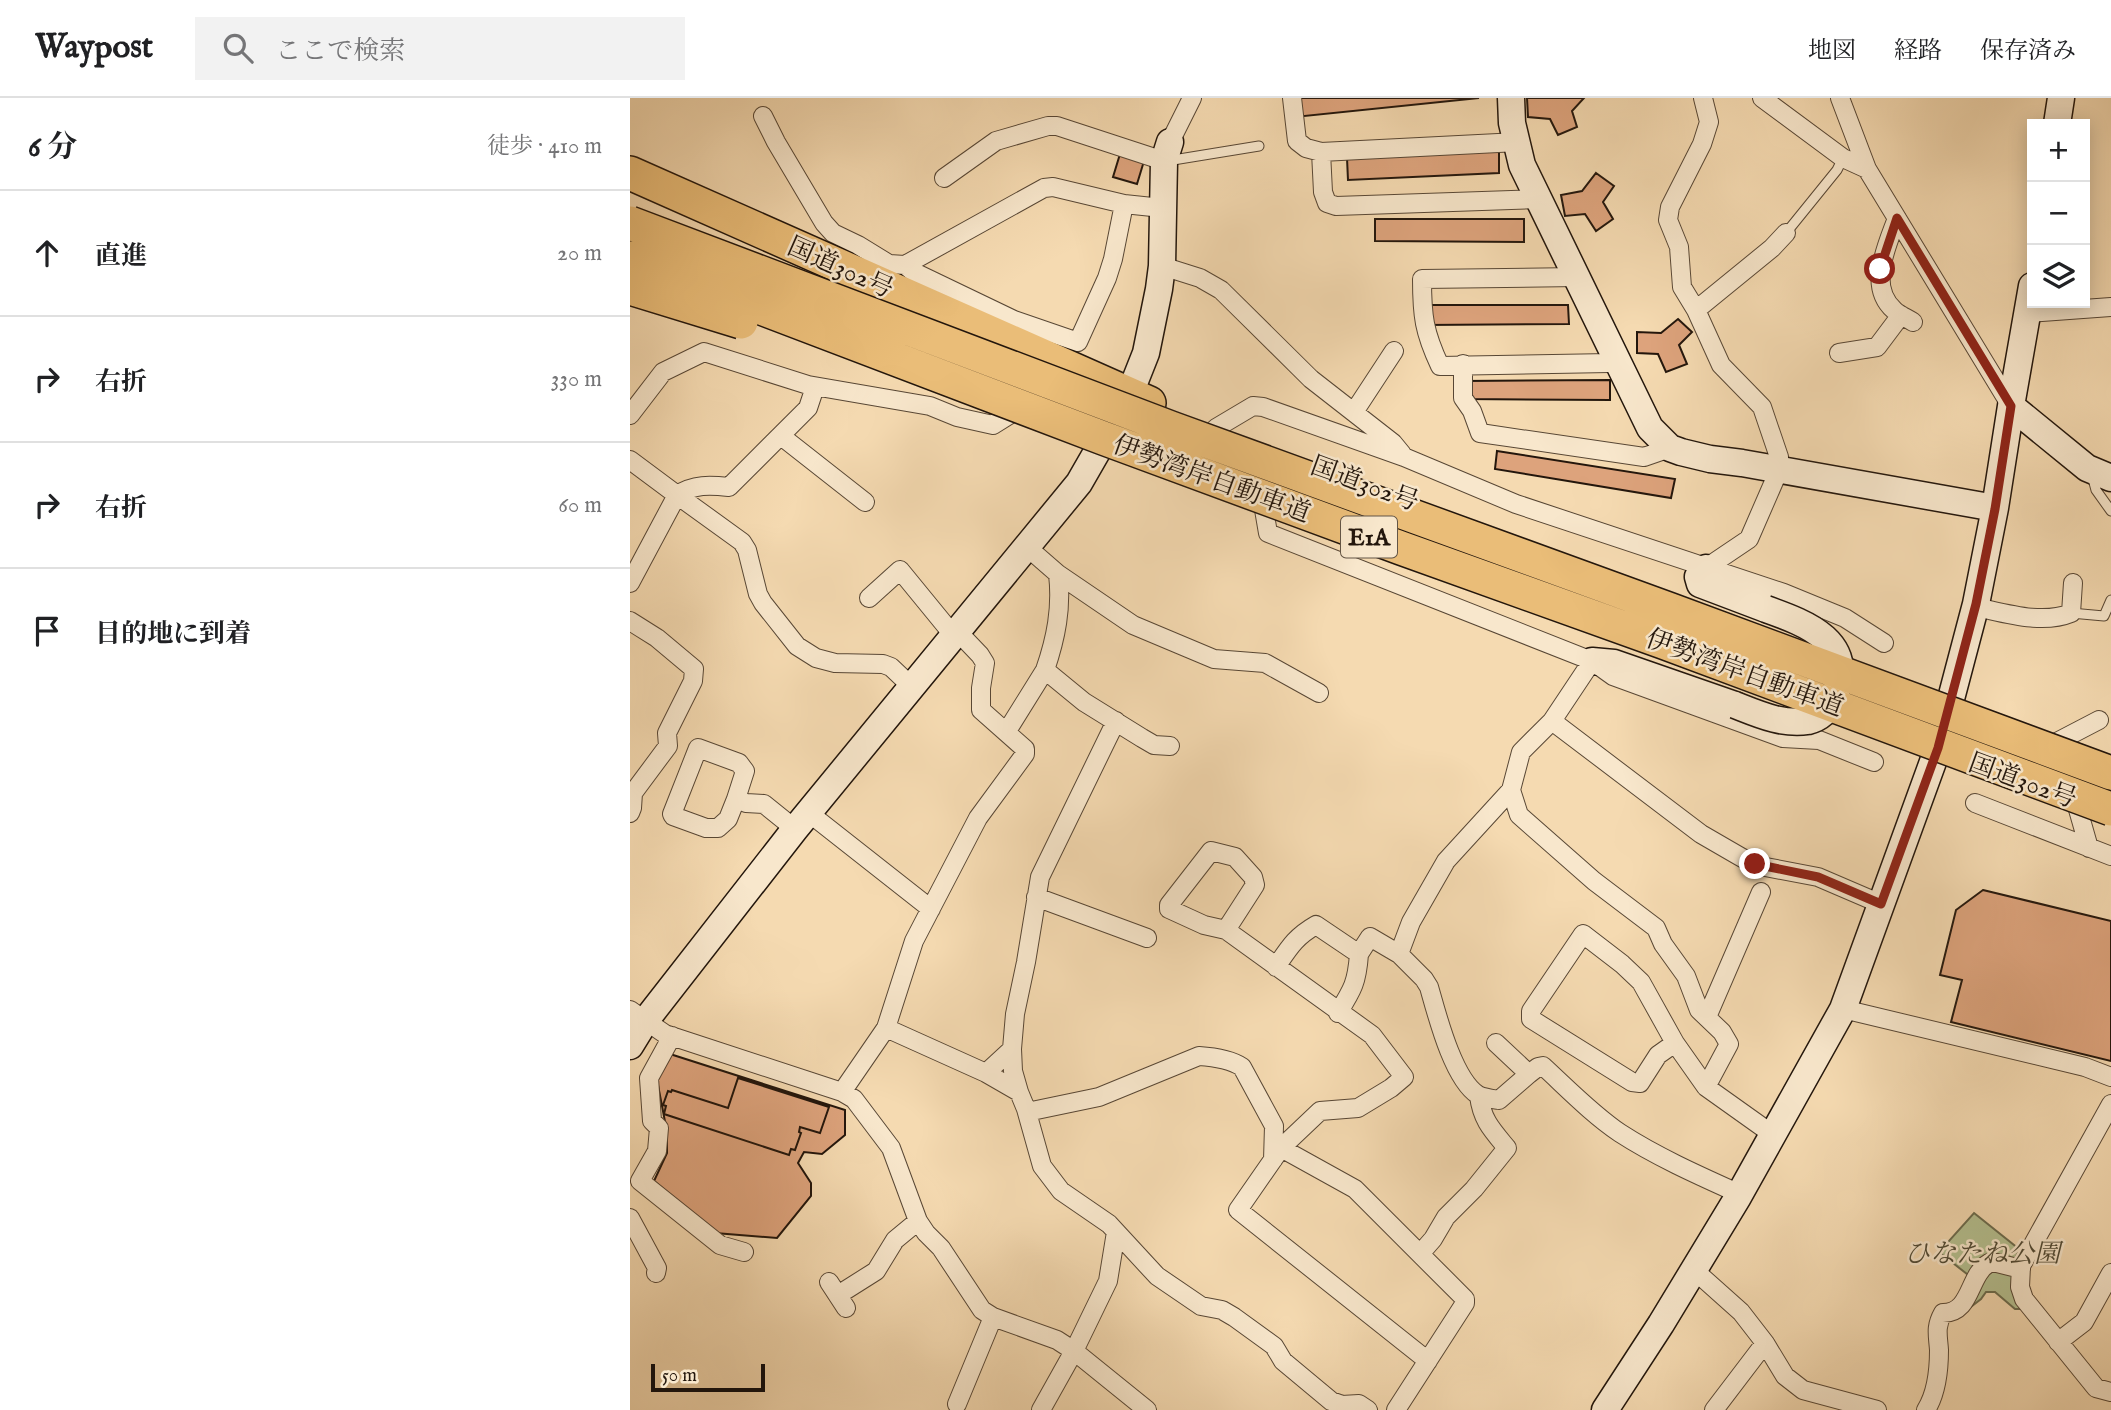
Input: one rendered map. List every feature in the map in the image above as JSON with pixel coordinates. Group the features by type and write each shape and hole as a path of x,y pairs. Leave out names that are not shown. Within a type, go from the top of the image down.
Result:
{"highway":[{"name":"国道302号","path":"630,173 1011,330 1129,396 1787,641 2111,770"},
{"path":"630,200 1171,428"},
{"name":"伊勢湾岸自動車道","path":"630,223 1171,428 2111,770"},
{"name":"伊勢湾岸自動車道","path":"630,258 1107,432 1401,548 1663,642 2111,811"},
{"name":"国道302号","path":"630,289 684,299 898,354 1261,488 1792,701 1938,748 2111,811"},
{"path":"630,289 1107,432"}],"street":[{"path":"630,1046 638,1015 802,821 1079,483 1129,396 1146,353 1162,266 1162,208 1167,151 1192,98"},
{"path":"1292,98 1297,141 1306,148 1321,152 1518,142"},
{"path":"1511,98 1512,122 1522,165 1650,428 1670,448 1710,459 1995,509"},
{"path":"1703,98 1709,122 1702,144 1670,207 1668,220 1679,247 1682,288 1696,310 1721,365 1762,407 1779,457 1779,470 1749,538 1706,568 1698,577 1700,584 1845,618 1884,643"},
{"path":"1762,98 1843,158 1867,169"},
{"path":"1840,98 1867,169 2011,406 2049,439 2101,474"},
{"path":"2058,119 2062,98"},
{"path":"763,116 824,223 833,233 889,264 905,265 1044,188 1053,187 1124,204 1162,208"},
{"path":"944,178 996,141 1048,126 1167,151"},
{"path":"1321,152 1323,192 1327,203 1336,206 1539,199"},
{"path":"905,265 1011,330 1078,342 1107,278 1124,204"},
{"path":"1839,353 1877,347 1907,318 1894,310 1881,292 1880,269 1897,218"},
{"path":"1696,310 1772,248 1786,233"},
{"path":"1162,266 1200,278 1221,290 1311,379 1393,443 1404,457"},
{"path":"1578,277 1422,279 1424,326 1440,366 1611,363 1617,358"},
{"path":"2028,313 2111,307"},
{"path":"1605,1410 1740,1194 1843,1009 1938,748 1950,706 1976,607 2029,308"},
{"path":"991,389 1011,330"},
{"path":"1354,412 1394,351"},
{"path":"630,415 663,372 704,352 816,387 930,406 993,425 1031,401"},
{"path":"1462,364 1463,398 1472,411 1480,433 1644,457 1670,448"},
{"path":"630,583 677,495 699,486 729,487 808,408 816,387"},
{"path":"1216,428 1253,406 1264,407 1404,457 1516,504 1706,568"},
{"path":"781,436 865,502"},
{"path":"630,460 742,542 747,550 762,603 797,646 816,658 835,663 883,664 891,667 911,686"},
{"path":"1261,488 1268,533 1592,661 1614,663 1740,715 1783,738 1819,740 1874,762"},
{"path":"1027,547 1058,574 1133,625 1214,659 1265,663 1319,693"},
{"path":"842,1092 886,1028 914,941 978,818 1025,754 1026,748 981,710 985,663 980,654 956,634 900,570 869,598"},
{"path":"1007,732 1045,670 1056,635 1061,596 1058,574"},
{"path":"1976,607 2020,617 2064,617 2071,613 2073,583"},
{"path":"1775,601 1787,641"},
{"path":"1740,715 1793,722 1808,721 1821,716 1829,708 1837,688 1841,667 1838,657 1825,638 1775,601"},
{"path":"630,621 657,638 694,669 693,681 667,733 668,746 633,793 630,813"},
{"path":"1399,954 1411,922 1446,861 1511,790 1521,752 1552,721 1592,661"},
{"path":"1045,670 1084,702 1154,745 1170,746"},
{"path":"1740,715 1792,701"},
{"path":"2051,745 2099,720"},
{"path":"1116,721 1040,877 1014,1014 1013,1070 1042,1166 1061,1191 1109,1224 1157,1276 1201,1306 1222,1310 1234,1317 1274,1346 1283,1361 1332,1406 1359,1404 1368,1410"},
{"path":"1552,721 1701,834 1739,856 1755,864 1818,877 1881,904"},
{"path":"698,748 739,762 745,771 736,799 728,820 718,828 706,828 673,816 698,748"},
{"path":"1511,790 1519,816 1594,881 1656,928 1663,944 1686,976 1699,1010 1722,1032 1729,1044 1706,1087"},
{"path":"736,799 746,803 764,804 802,821 931,909"},
{"path":"2075,799 2089,848"},
{"path":"1975,803 2111,856"},
{"path":"1226,930 1255,885 1253,877 1235,857 1211,851 1170,905 1170,909 1204,925 1226,930 1338,1013 1373,1035 1404,1077 1358,1108 1320,1111 1277,1154 1238,1210 1428,1361"},
{"path":"1707,1017 1761,892"},
{"path":"1036,897 1147,938"},
{"path":"1276,967 1294,940 1316,925 1360,954"},
{"path":"1675,1043 1658,1055 1640,1083 1632,1082 1531,1019 1531,1011 1583,934 1641,982 1675,1043 1706,1087 1772,1134"},
{"path":"1338,1013 1354,987 1360,954 1370,937 1399,954 1424,979 1429,987 1450,1054 1468,1084 1479,1096 1499,1100 1538,1066 1543,1066 1621,1134 1740,1194"},
{"path":"1843,1009 2085,1067 2111,1077"},
{"path":"638,1015 665,1034 842,1092 854,1099 891,1148 918,1221 941,1248 982,1310 993,1317 1057,1340 1147,1410"},
{"path":"886,1028 986,1073 1019,1092"},
{"path":"672,1036 649,1078 652,1121 659,1128 657,1151 635,1187 720,1245 744,1252"},
{"path":"1496,1043 1529,1074"},
{"path":"986,1073 1013,1049"},
{"path":"1027,1112 1099,1097 1199,1056 1210,1056 1236,1062 1242,1067 1274,1126 1277,1154"},
{"path":"1420,1254 1446,1217 1474,1189 1507,1148 1487,1124 1479,1096"},
{"path":"2111,1104 2021,1269 2020,1287 2024,1299 2096,1388 2111,1392"},
{"path":"1277,1154 1354,1189 1465,1298 1465,1303 1396,1410"},
{"path":"630,1218 657,1268 656,1273"},
{"path":"837,1295 876,1271 895,1240 918,1221"},
{"path":"1041,1410 1108,1281 1115,1232"},
{"path":"1926,1410 1934,1395 1939,1351 1936,1333 1943,1313 1951,1313 1961,1307 1983,1266 1997,1263 2021,1269"},
{"path":"1694,1270 1741,1312 1765,1343 1785,1377 1803,1390 1877,1410"},
{"path":"2058,1342 2084,1322 2111,1273"},
{"path":"957,1404 993,1317"},
{"path":"1714,1410 1765,1343"}],"lane":[{"path":"1167,151 1259,146"},
{"path":"1786,233 1837,170 1843,158"},
{"path":"2101,474 2096,490 2111,510"},
{"path":"2071,613 2104,617 2111,600"}],"green space":[{"name":"ひなたね公園","path":"1974,1213 2024,1253 2023,1309 2015,1309 1995,1292 1986,1292 1967,1310 1972,1278 1939,1252"}],"building":[{"path":"1294,98 1479,98 1295,117"},
{"path":"1527,98 1584,98 1572,111 1577,127 1558,135 1550,119 1528,117"},
{"path":"1499,151 1499,173 1348,180 1347,158"},
{"path":"1120,154 1144,161 1137,184 1113,177"},
{"path":"1596,173 1614,186 1603,202 1613,219 1596,231 1585,214 1565,216 1561,195 1582,191"},
{"path":"1375,219 1524,219 1524,242 1375,241"},
{"path":"1423,305 1568,305 1569,324 1424,325"},
{"path":"1678,319 1692,332 1679,345 1687,364 1666,372 1658,354 1637,353 1637,332 1661,333"},
{"path":"1610,380 1610,400 1464,399 1463,381"},
{"path":"1497,451 1675,479 1671,498 1495,469"},
{"path":"1983,890 2111,921 2111,1061 1951,1022 1962,980 1940,975 1956,910"},
{"path":"670,1054 845,1110 845,1135 822,1154 804,1152 798,1163 811,1183 811,1196 777,1238 715,1233 654,1181 667,1153 667,1132 657,1080"},
{"path":"738,1078 829,1107 820,1133 800,1127 801,1133 795,1150 791,1149 789,1155 664,1114 666,1106 663,1105 668,1091 672,1090 728,1108"}],"route":[{"path":"1755,864 1818,877 1881,904 1938,748 1976,604 1995,509 2011,406 1897,218 1880,269"}]}
